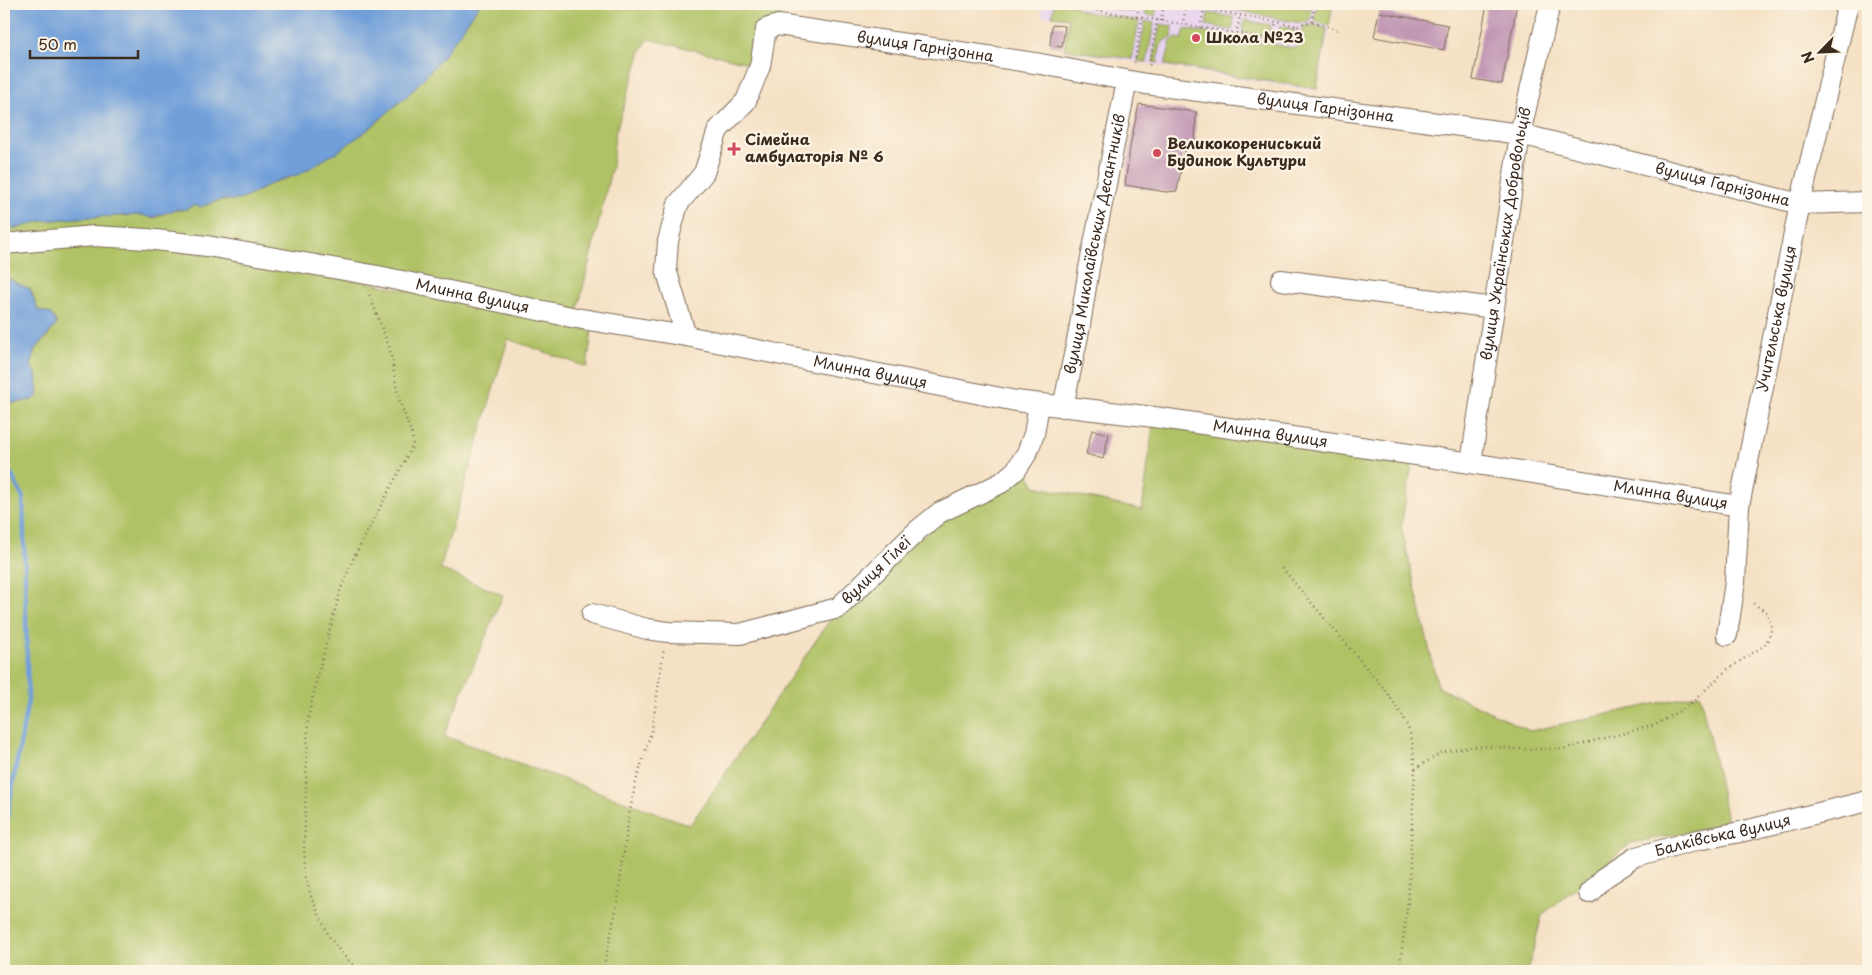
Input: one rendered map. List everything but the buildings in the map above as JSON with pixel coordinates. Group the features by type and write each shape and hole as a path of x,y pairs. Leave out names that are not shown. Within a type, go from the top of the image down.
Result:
{"street":[{"name":"вулиця Українських Добровольців","path":"1471,463 1520,134 1550,4"},
{"name":"Учительська вулиця","path":"1727,635 1735,582 1739,506 1800,204 1848,4"},
{"name":"вулиця Гарнізонна","path":"686,336 666,269 668,241 678,204 704,173 718,130 746,101 760,66 772,27 1041,64 1135,82 1520,134 1800,204 1868,202"},
{"name":"вулиця Миколаївських Десантників","path":"1062,407 1079,331 1089,268 1135,82"},
{"name":"Млинна вулиця","path":"4,244 94,236 207,246 360,274 576,318 686,336 1016,401 1154,418 1471,463 1739,506"},
{"path":"1281,280 1494,308"},
{"name":"вулиця Гілеї","path":"592,614 647,629 668,632 740,634 838,608 918,530 939,513 1001,483 1016,470 1027,453 1034,434 1039,404"},
{"name":"Балківська вулиця","path":"1589,893 1604,878 1636,857 1698,840 1740,832 1868,801"}],"path":[{"path":"1078,4 1094,10 1294,43 1297,39 1298,26"},
{"path":"1136,17 1139,4"},
{"path":"1135,82 1164,4"},
{"path":"1179,4 1298,26 1303,23 1312,22 1338,30"},
{"path":"1291,4 1314,8"},
{"path":"1312,22 1315,4"},
{"path":"1182,25 1187,5"},
{"path":"1200,28 1204,8"},
{"path":"1236,34 1240,15"},
{"path":"1135,82 1142,18"},
{"path":"1272,40 1276,22"},
{"path":"360,274 390,349 398,396 412,435 413,446 354,557 341,588 308,719 304,849 306,878 319,917 330,938 344,956 360,971"},
{"path":"1282,568 1386,690 1408,728 1412,740 1415,769 1408,901 1400,971"},
{"path":"1415,769 1441,753 1462,748 1483,746 1563,749 1655,725 1688,706 1728,669 1765,645 1769,637 1772,627 1766,612 1750,602 1735,582"},
{"path":"602,971 617,905 628,821 635,785 652,729 663,650 668,632"}],"shaded area":[{"name":"Школа №23","path":"1043,4 1334,4 1317,91 1064,50 1068,18 1041,16"}],"green space":[{"path":"480,4 783,4 778,25 760,66 649,39 642,48 615,134 612,166 577,313 356,266 4,237 4,228 18,228 41,221 143,215 155,218 174,210 182,210 194,205 207,205 219,200 245,198 276,181 286,179 340,150 370,128 411,92 441,59"},
{"path":"1054,4 1072,4 1082,11 1139,21 1132,59 1064,49 1069,18 1052,16"},
{"path":"1092,4 1134,4 1132,12"},
{"path":"1147,4 1157,4 1155,16 1145,15"},
{"path":"1203,4 1284,4 1312,9 1310,20 1300,23"},
{"path":"1317,4 1333,4 1329,26 1314,21"},
{"path":"1208,13 1234,17 1232,30 1206,25"},
{"path":"1244,20 1270,25 1268,37 1242,32"},
{"path":"1145,21 1154,23 1147,62 1138,61"},
{"path":"1160,24 1173,26 1172,38 1164,41 1160,47 1158,63 1153,62"},
{"path":"1316,25 1327,29 1317,89 1165,65 1171,41 1175,38 1182,39 1185,29 1294,48 1299,46 1303,26"},
{"path":"1280,26 1295,30 1293,40 1278,38"},
{"path":"94,243 207,251 502,309 592,331 587,367 508,339 440,569 503,595 444,736 690,825 838,608 872,574 1022,462 1035,486 1142,510 1154,417 1414,455 1401,526 1438,687 1530,731 1700,694 1728,824 1631,843 1542,915 1528,971 4,971 4,404 22,402 38,395 31,366 34,351 48,336 56,322 51,314 38,310 33,301 33,294 9,278 4,277 4,251"}],"water":[{"path":"4,4 480,4 441,59 411,92 370,128 340,150 300,174 276,181 245,198 219,200 200,207 194,205 186,209 174,210 151,218 143,215 90,217 41,221 18,228 4,228"},
{"path":"4,277 30,289 38,310 51,314 57,324 34,351 31,366 36,373 38,395 33,400 4,404"}],"waterway":[{"path":"4,460 23,498 28,700 4,834"}],"place":[{"name":"Школа №23","path":"1196,38"},
{"name":"Сімейна амбулаторія № 6","path":"734,149"},
{"name":"Великокорениський Будинок Культури","path":"1157,153"}]}
